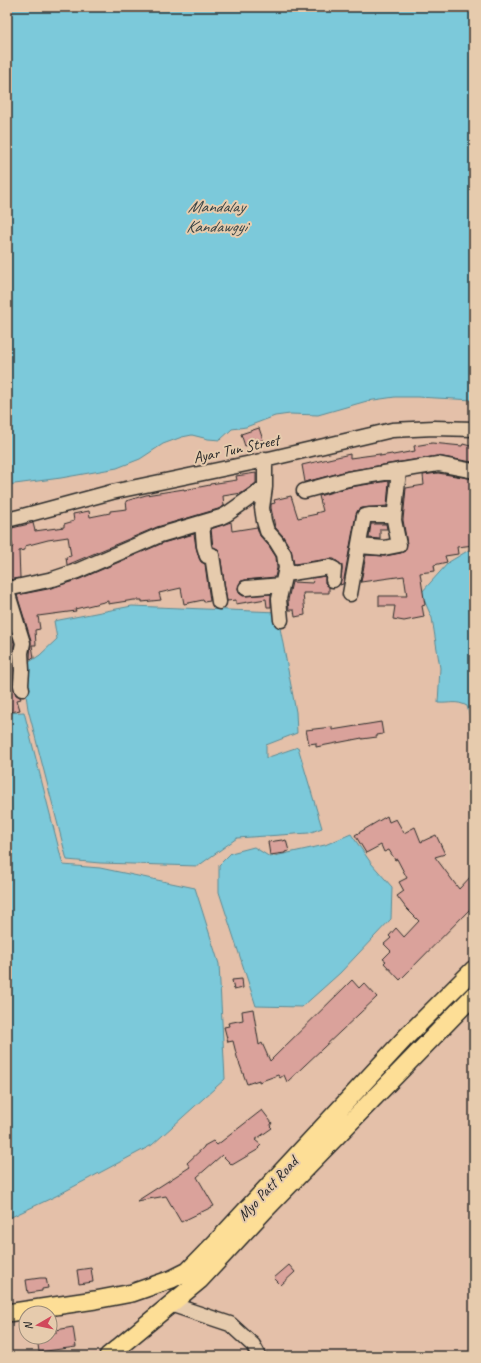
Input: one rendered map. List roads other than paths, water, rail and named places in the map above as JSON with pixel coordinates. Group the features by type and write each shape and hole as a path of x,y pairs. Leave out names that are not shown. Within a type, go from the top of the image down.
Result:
{"main road":[{"name":"Myo Patt Road","path":"108,1356 200,1280 227,1241 407,1036 473,973"},
{"name":"Myo Patt Road","path":"7,1313 132,1293 172,1279 188,1271 227,1241 271,1203 474,995"}],"street":[{"name":"Ayar Tun Street","path":"7,520 112,492 392,430 434,428 474,429"},
{"path":"265,459 266,487 262,508 264,521 267,531 276,541 284,554 286,568 279,599 281,620"},
{"path":"304,491 348,479 438,464 474,471"},
{"path":"359,546 384,548 400,545 394,520 399,470"},
{"path":"22,689 21,653 23,643 7,590 53,580 160,535 227,514 266,487"},
{"path":"350,594 364,516 394,515"},
{"path":"202,523 204,546 207,556 212,555 219,602"},
{"path":"246,588 283,580 330,567 334,569 333,580"},
{"path":"170,1304 230,1324 253,1345 259,1356"}],"water":[{"name":"Mandalay Kandawgyi","path":"7,7 474,7 474,400 395,397 367,401 318,415 290,414 275,416 246,427 232,429 220,440 192,435 182,437 163,444 140,459 117,468 61,478 7,485"},
{"path":"474,547 474,732 467,706 456,703 438,703 440,668 432,618 421,593 449,562"},
{"path":"132,606 277,612 296,712 297,733 266,745 266,758 298,747 322,828 309,833 237,838 198,866 100,863 67,860 28,709 22,667 40,655 57,639 54,621"},
{"path":"24,712 63,865 100,868 195,888 219,964 225,1079 152,1145 56,1196 7,1219 7,713"},
{"path":"351,834 371,863 392,887 391,919 340,973 302,1007 256,1006 219,892 219,865 231,853 254,847 270,857 325,845"}]}
